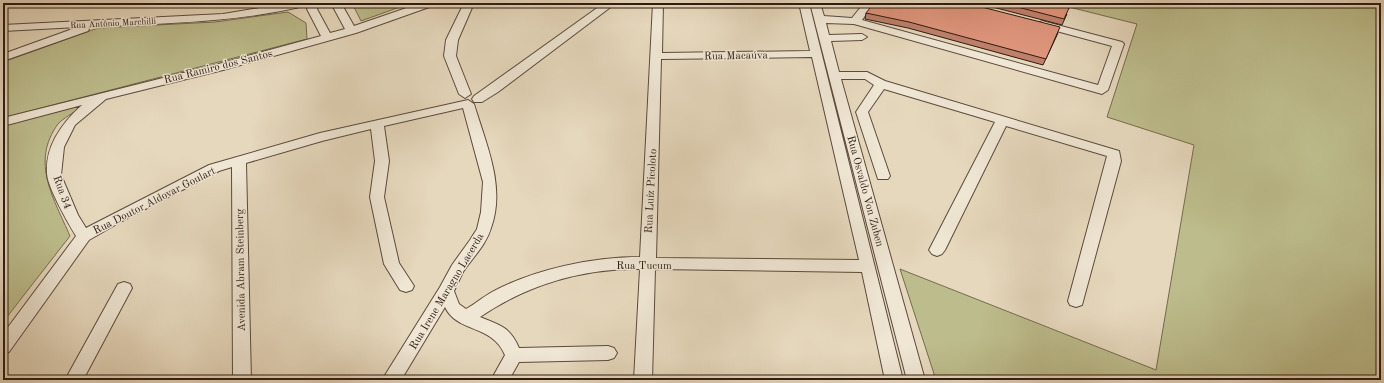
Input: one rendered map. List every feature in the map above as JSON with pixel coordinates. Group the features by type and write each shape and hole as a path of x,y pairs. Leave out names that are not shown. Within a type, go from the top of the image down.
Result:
{"street":[{"name":"Rua Antônio Marchilli","path":"223,18 277,3"},
{"name":"Rua Antônio Marchilli","path":"3,28 223,18 277,10 304,3"},
{"path":"314,3 312,9 330,37"},
{"path":"319,3 317,8 330,37"},
{"path":"336,3 346,23 352,31"},
{"name":"Rua Ramiro dos Santos","path":"3,122 352,31 432,3"},
{"name":"Rua Irene Maragno Lacerda","path":"391,380 446,291 457,269 476,244 484,229 488,212 490,182 468,99 450,56 452,40 469,3"},
{"name":"Rua Doutor Aldovar Goulart","path":"3,347 84,236 214,168 320,137 427,112 468,99 502,84 611,3"},
{"name":"Rua Luíz Picoloto","path":"643,380 658,3"},
{"name":"Rua Osvaldo Von Zuben","path":"804,3 894,380"},
{"name":"Rua Osvaldo Von Zuben","path":"815,3 916,380"},
{"path":"855,21 869,3"},
{"path":"819,19 855,21 1102,90 1118,44 1034,22"},
{"path":"855,21 867,50"},
{"path":"3,58 97,24"},
{"path":"825,38 862,37"},
{"name":"Rua Macaúva","path":"656,56 816,54"},
{"path":"835,75 867,76 881,84 1114,154 1114,161 1076,301"},
{"path":"881,84 862,112 883,176"},
{"name":"Rua 34","path":"84,236 71,216 54,175 57,147 70,123 86,108 106,94"},
{"path":"937,250 1002,120"},
{"path":"377,123 382,161 377,197 392,264 406,286"},
{"name":"Avenida Abram Steinberg","path":"239,161 242,380"},
{"name":"Rua Tucum","path":"466,318 497,297 518,286 567,271 619,264 868,266"},
{"path":"74,380 124,288"},
{"path":"446,291 453,308 466,318 499,332 508,341 514,355"},
{"path":"514,355 608,353"},
{"path":"500,380 514,355"}],"shaded area":[{"path":"352,3 411,3 361,21"},
{"path":"1053,3 1381,3 1381,380 936,380 900,269 1156,370 1194,145 1107,117 1137,24"},
{"path":"288,12 306,23 307,39 3,118 3,62 98,28 215,22"},
{"path":"75,107 80,108 58,124 50,138 46,152 45,166 57,208 70,236 3,322 3,125"}],"building":[{"path":"874,3 966,3 1060,27 1046,59 909,22 866,13"},
{"path":"1002,3 1049,3 1069,8 1064,19"}]}
